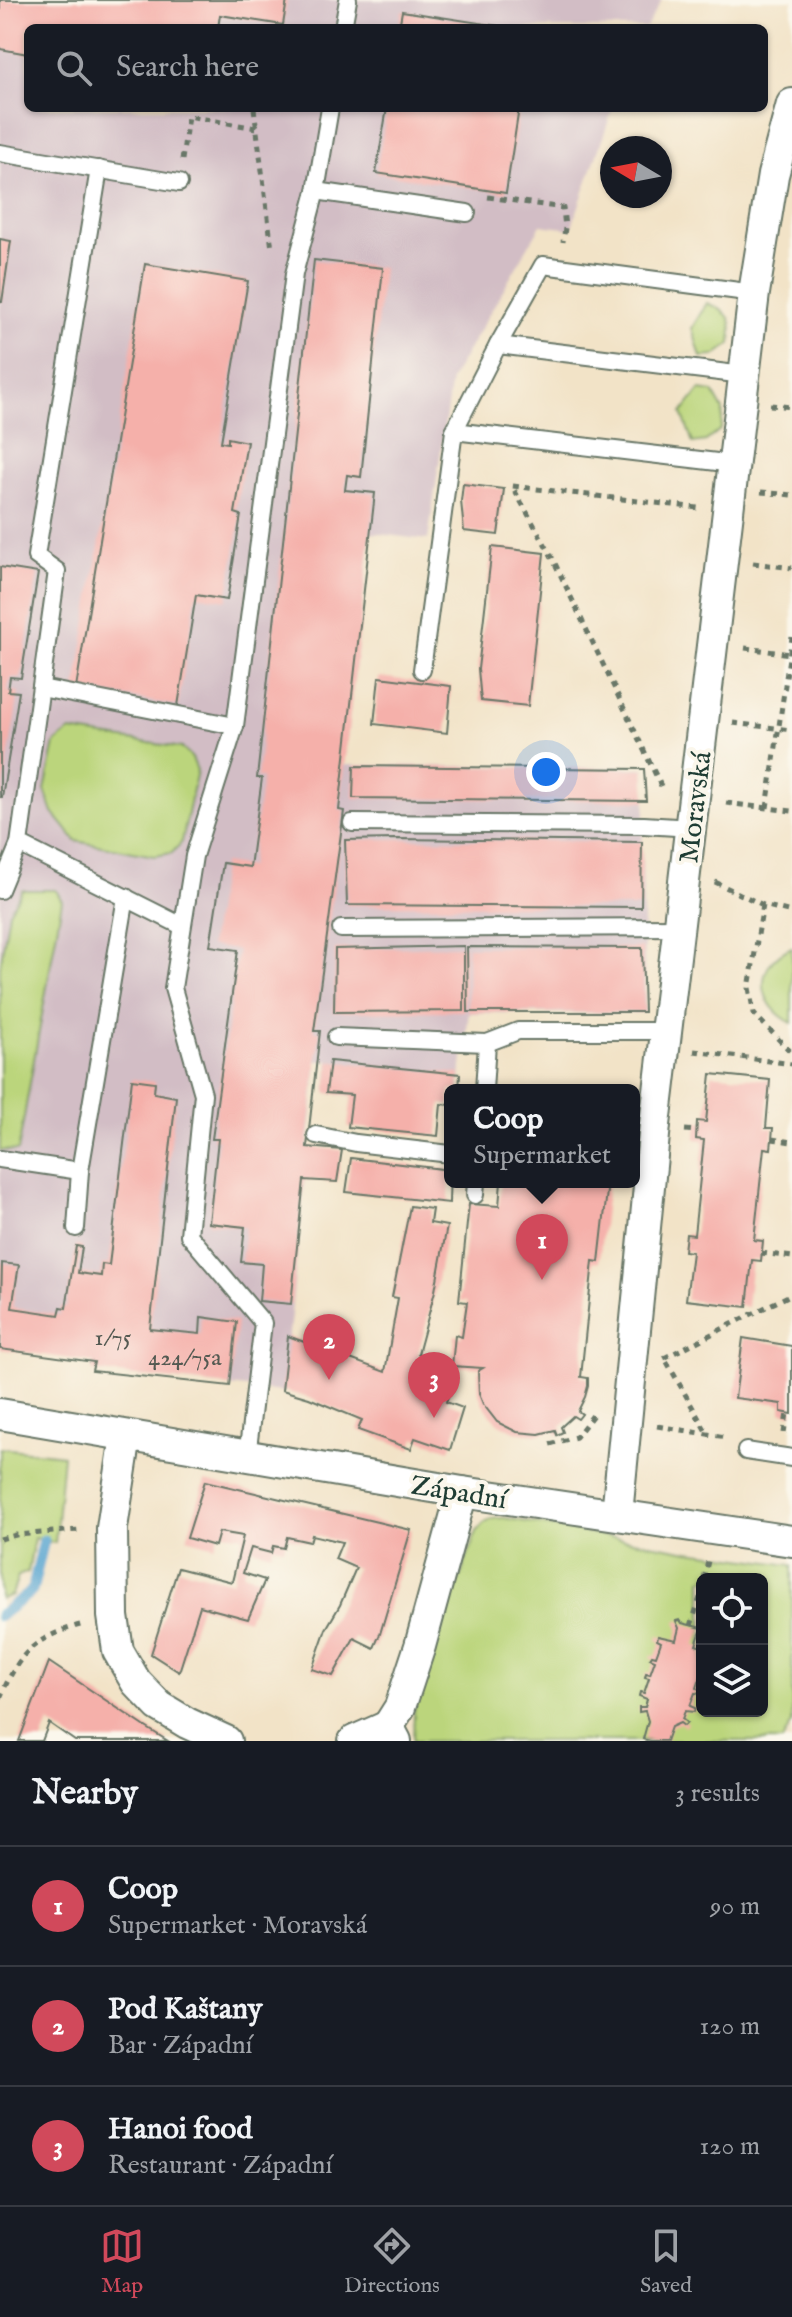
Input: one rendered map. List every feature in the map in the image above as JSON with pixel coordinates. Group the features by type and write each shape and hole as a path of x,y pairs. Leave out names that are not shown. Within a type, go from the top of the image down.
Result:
{"street":[{"name":"Moravská","path":"640,1182 644,1124 676,1040 680,927 754,293 773,175 792,104"},
{"name":"Moravská","path":"617,1514 640,1188"},
{"name":"Západní","path":"0,1414 462,1492 792,1541"},
{"path":"126,1436 112,1528 113,1616 118,1651 136,1682 159,1706 226,1741"},
{"path":"354,1741 392,1734 420,1646 462,1492"}],"lane":[{"path":"344,24 348,0"},
{"path":"247,1457 263,1323 189,1235 203,1094 173,988 194,856 235,726 294,274 316,191 329,112"},
{"path":"0,153 179,183"},
{"path":"0,890 19,844 41,688 57,571 36,556 99,169"},
{"path":"316,191 467,213"},
{"path":"422,670 454,431 543,265 754,293"},
{"path":"498,345 744,375"},
{"path":"454,431 734,464"},
{"path":"41,688 235,726"},
{"path":"352,823 644,825 693,813"},
{"path":"19,844 182,926"},
{"path":"76,1228 80,1171 126,897"},
{"path":"341,929 680,927"},
{"path":"336,1037 487,1043 518,1031 676,1040"},
{"path":"484,1084 487,1043"},
{"path":"316,1135 444,1153"},
{"path":"0,1159 80,1171"},
{"path":"746,1451 792,1458"}],"path":[{"path":"254,112 272,250 294,274"},
{"path":"179,183 188,116 256,128"},
{"path":"729,511 512,486 550,553 664,793 693,813 767,808 792,811"},
{"path":"752,490 792,495"},
{"path":"744,561 792,568"},
{"path":"767,808 792,637"},
{"path":"734,646 791,654"},
{"path":"725,722 792,730"},
{"path":"708,879 763,905 792,912"},
{"path":"763,905 749,988 754,1014 792,1053"},
{"path":"676,1040 792,1064"},
{"path":"772,1139 792,1142"},
{"path":"761,1253 792,1257"},
{"path":"664,1358 792,1294"},
{"path":"659,1347 708,1434"},
{"path":"783,1438 787,1413"},
{"path":"0,1539 16,1535 112,1528"},
{"path":"691,1626 696,1610"},
{"path":"0,1698 14,1669 28,1650 44,1638 113,1616"}],"shaded area":[{"path":"0,0 662,0 648,24 24,24 24,112 612,112 603,136 600,136 600,145 571,229 541,225 451,379 428,540 371,533 344,765 644,768 645,1013 469,1013 460,1084 444,1084 444,1104 326,1093 329,1061 317,1061 283,1392 92,1371 93,1361 0,1349"}],"green space":[{"path":"707,303 729,318 731,344 714,356 701,357 692,328"},
{"path":"700,390 713,392 723,410 721,429 706,441 693,443 682,413"},
{"path":"70,731 182,748 192,758 197,770 182,842 172,853 154,856 76,841 53,813 45,790 55,743"},
{"path":"22,890 56,890 62,901 18,1151 0,1150 0,966 9,912"},
{"path":"792,947 792,1023 771,1006 764,985 770,964 779,954"},
{"path":"0,1448 63,1455 55,1543 34,1538 28,1572 18,1576 12,1595 0,1599"},
{"path":"505,1518 689,1551 792,1565 792,1723 782,1741 413,1741 414,1711 420,1689 475,1536 480,1527 490,1520"}],"building":[{"path":"0,0 287,0 283,24 220,15 219,24 24,24 24,53 0,49"},
{"path":"402,11 486,24 400,24"},
{"path":"386,112 518,112 506,193 376,173"},
{"path":"0,239 11,241 2,302 0,302"},
{"path":"314,260 383,268 361,477 347,475 345,490 375,493 339,810 344,811 314,1031 320,1031 307,1147 342,1150 337,1182 304,1180 291,1304 259,1301 262,1264 241,1262 245,1227 209,1223 218,1139 212,1139 238,950 210,946 223,863 250,867 262,778 257,778"},
{"path":"145,264 248,281 221,442 228,443 228,438 247,442 235,513 241,515 227,600 196,595 178,706 76,688"},
{"path":"463,484 504,489 498,535 464,531"},
{"path":"492,547 544,553 528,706 481,701 478,669"},
{"path":"0,567 38,573 21,678 10,677 8,691 19,692 2,797 0,797"},
{"path":"379,677 451,686 447,733 374,724"},
{"path":"354,766 644,769 646,801 353,798"},
{"path":"345,840 642,842 641,907 347,905"},
{"path":"464,946 464,1011 334,1012 335,949"},
{"path":"467,947 642,948 644,1012 468,1012"},
{"path":"330,1061 460,1074 459,1084 444,1084 438,1136 348,1127 352,1095 326,1093"},
{"path":"711,1074 770,1080 766,1128 773,1128 771,1149 764,1148 754,1240 763,1241 761,1261 752,1260 747,1307 686,1300 692,1252 684,1251 686,1234 694,1235 704,1140 696,1139 697,1121 706,1122"},
{"path":"132,1079 155,1082 154,1093 176,1097 150,1329 200,1334 201,1317 237,1322 230,1386 92,1371 94,1362 0,1349 2,1263 19,1265 12,1308 59,1315 61,1307 66,1308 76,1246 82,1247 78,1273 101,1276 102,1264 109,1265"},
{"path":"351,1158 444,1169 444,1188 449,1188 449,1203 346,1192"},
{"path":"500,1188 607,1188 599,1262 593,1261 581,1377 588,1378 588,1386 578,1411 582,1414 578,1419 573,1416 561,1427 563,1432 557,1435 555,1430 539,1434 517,1432 497,1422 479,1394 478,1371 483,1368 452,1366 455,1335 462,1337 467,1302 459,1301 469,1204 499,1206"},
{"path":"410,1206 432,1209 430,1223 447,1226 435,1291 418,1354 436,1360 431,1375 453,1383 446,1402 463,1408 450,1450 415,1438 411,1449 358,1430 362,1420 282,1390 288,1336 385,1372 398,1298 392,1297"},
{"path":"743,1338 792,1346 792,1414 781,1412 781,1404 735,1398"},
{"path":"205,1481 411,1530 374,1648 354,1638 333,1676 312,1669 326,1629 356,1568 335,1559 342,1542 312,1535 310,1542 287,1537 284,1548 273,1546 271,1553 251,1548 243,1573 265,1580 248,1619 200,1606 179,1672 151,1654 178,1568 232,1582 243,1536 219,1532 215,1546 187,1538"},
{"path":"676,1621 696,1626 696,1693 690,1706 695,1708 694,1712 685,1711 682,1719 687,1723 671,1727 666,1741 650,1741 643,1739 648,1721 645,1711 639,1712 639,1707 645,1707 647,1699 639,1696 640,1692 644,1693 649,1678 645,1677 646,1673 650,1674 655,1660 650,1658 656,1656 661,1642 657,1640 658,1636 676,1640 679,1628"},
{"path":"49,1662 168,1741 75,1741 49,1723 42,1741 19,1741"}],"waterway":[{"path":"0,1615 32,1591 44,1540"}],"place":[{"name":"Coop","path":"542,1280"},
{"name":"Pod Kaštany","path":"329,1380"},
{"name":"Hanoi food","path":"434,1418"}]}
